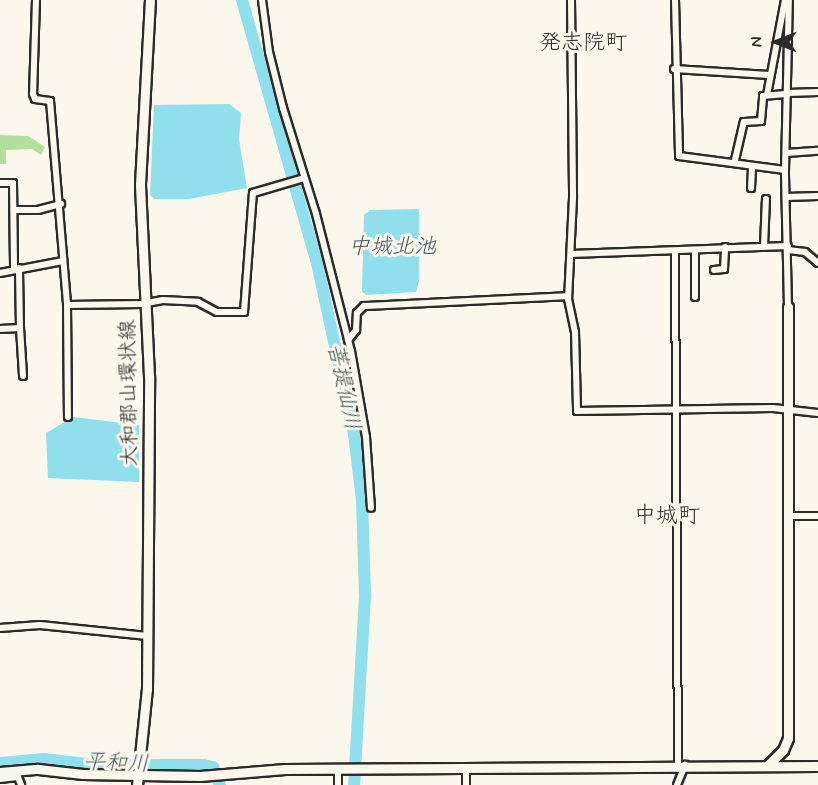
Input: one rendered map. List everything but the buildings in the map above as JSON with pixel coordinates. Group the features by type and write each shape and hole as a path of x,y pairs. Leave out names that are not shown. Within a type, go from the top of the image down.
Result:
{"street":[{"path":"36,0 33,94 35,99 50,101 61,204 67,305 68,417"},
{"name":"大和郡山環状線","path":"138,772 147,636 146,303 140,184 150,0"},
{"path":"262,0 269,52 348,340 366,437 371,508"},
{"path":"571,0 571,254 568,296 575,332 577,411 773,408 818,413"},
{"path":"675,0 674,69 678,156 735,160 752,167 785,170"},
{"path":"767,95 769,75 787,0"},
{"path":"768,765 783,750 788,738 786,411 788,248 785,170 788,94 787,0"},
{"path":"674,69 769,75"},
{"path":"735,160 744,122 761,121 763,96 818,92"},
{"path":"786,153 818,151"},
{"path":"751,188 752,167"},
{"path":"67,305 146,303 163,300 191,301 217,312 244,312 252,193 303,179"},
{"path":"0,183 13,183 23,376"},
{"path":"786,197 818,196"},
{"path":"764,246 766,199"},
{"path":"14,210 38,210 61,204"},
{"path":"571,254 695,251 725,247 764,246 805,252 818,263"},
{"path":"714,270 724,269 725,247"},
{"path":"675,251 681,765 677,785"},
{"path":"695,251 695,297"},
{"path":"0,273 16,268 63,261"},
{"path":"348,340 356,330 357,313 364,306 568,296"},
{"path":"0,329 20,328"},
{"path":"787,516 818,516"},
{"path":"0,628 40,625 147,636"},
{"path":"0,772 38,769 200,776 241,772 339,770 681,765 818,766"},
{"path":"466,768 466,785"},
{"path":"338,785 339,770"},
{"path":"0,779 18,777 21,785"}],"green space":[{"path":"0,135 28,136 45,147 41,155 32,149 6,150 6,164 0,164"}],"water":[{"path":"229,104 241,113 239,140 247,188 189,199 154,199 150,195 154,105"},
{"name":"中城北池","path":"419,209 419,281 416,292 366,295 362,291 364,215 370,210"},
{"path":"73,417 139,425 139,482 48,478 46,433"}],"waterway":[{"name":"菩提仙川","path":"242,0 317,263 354,434 362,500 365,596 354,785"},
{"name":"平和川","path":"0,763 44,759 96,765 204,765 213,767 220,785"}],"district":[{"name":"発志院町","path":"583,44"},
{"name":"中城町","path":"667,517"}]}
